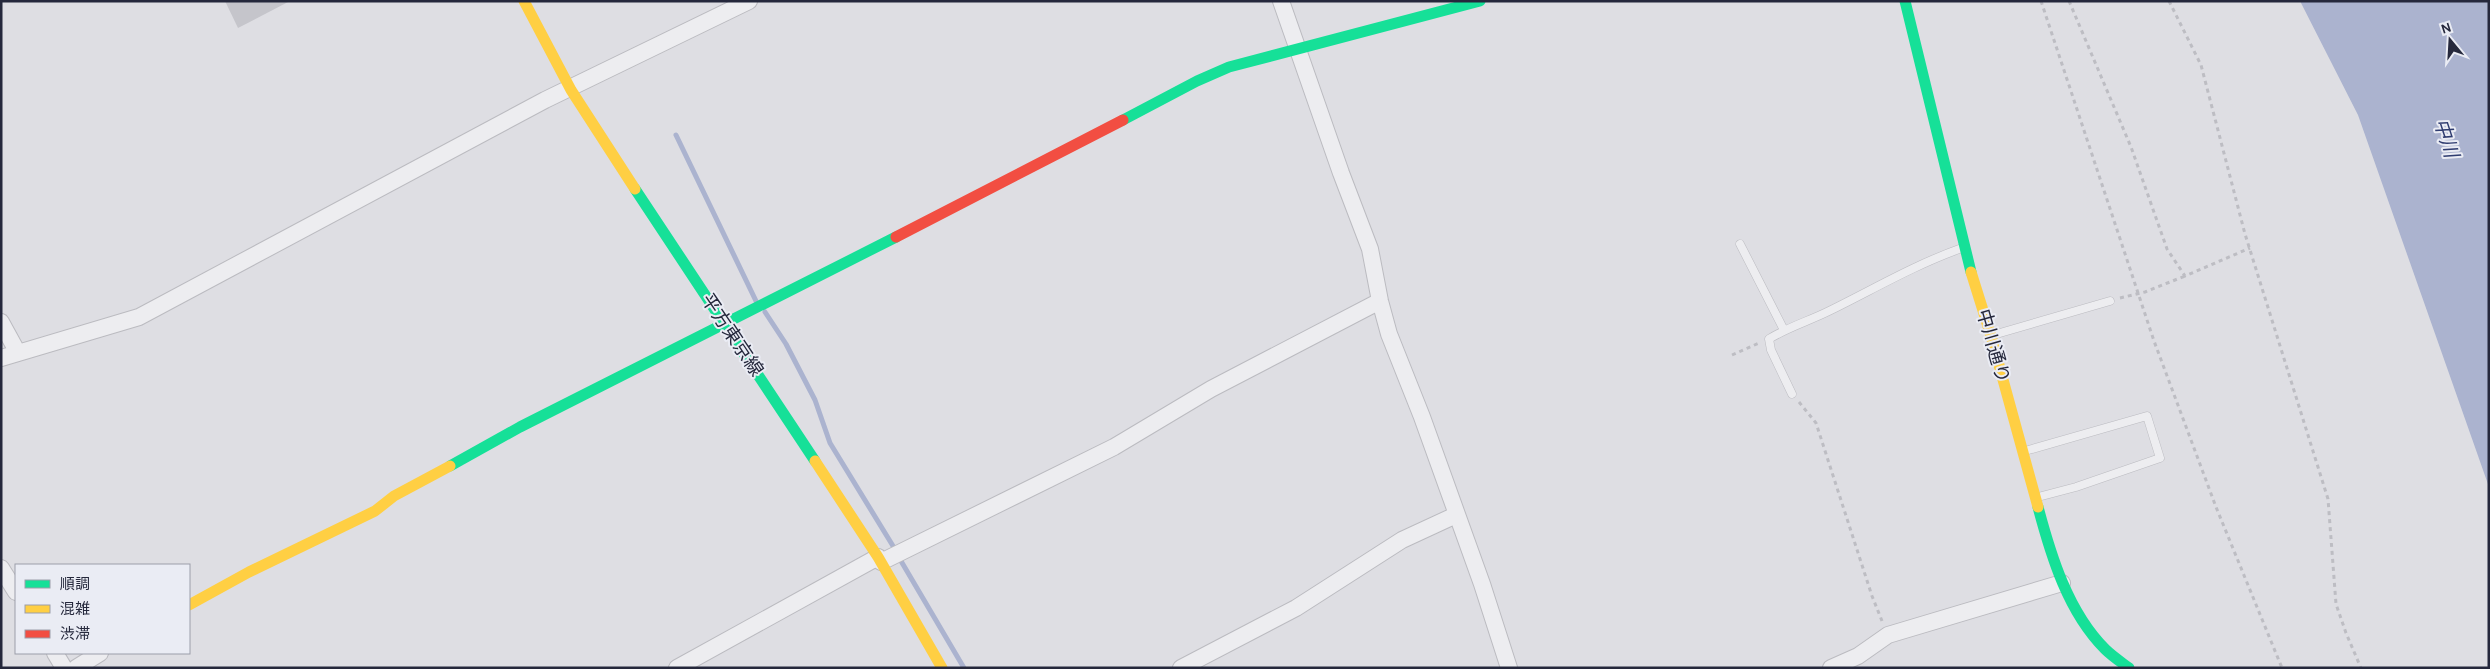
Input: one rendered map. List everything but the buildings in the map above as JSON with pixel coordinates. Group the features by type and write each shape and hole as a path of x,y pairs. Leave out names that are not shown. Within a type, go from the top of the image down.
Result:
{"street":[{"name":"平方東京線","path":"524,1 571,90 644,205 880,559 942,668"},
{"path":"1,358 139,317 537,105 571,90 749,1"},
{"path":"1281,1 1341,173 1370,249 1380,301 1392,341 1422,417 1482,584 1508,668"},
{"path":"190,604 248,572 375,511 394,496 520,427 1043,163 1197,81 1229,68 1480,1"},
{"name":"中川通り","path":"1904,1 1964,248 2062,583 2089,630 2105,649 2129,668"},
{"path":"677,668 880,559 1114,447 1211,389 1380,301"},
{"path":"1,322 18,352"},
{"path":"1181,668 1296,608 1402,540 1456,515"},
{"path":"1,568 15,590"},
{"path":"1831,668 1858,656 1888,636 2062,583"},
{"path":"56,654 64,668"},
{"path":"76,668 98,654"}],"lane":[{"path":"1740,244 1784,330"},
{"path":"1792,394 1771,350 1769,339 1784,330 1826,313 1924,261 1964,248"},
{"path":"1991,336 2110,301"},
{"path":"2023,451 2147,416 2160,458 2076,487 2036,497"}],"path":[{"path":"2042,1 2137,294 2216,507 2282,668"},
{"path":"2069,1 2131,147 2167,249 2185,276"},
{"path":"2169,1 2201,65 2250,248 2328,499 2336,604 2346,633 2362,668"},
{"path":"2129,295 2137,294 2185,276 2250,248"},
{"path":"1732,355 1769,339"},
{"path":"1792,394 1816,423 1872,596 1888,636"}],"water":[{"name":"中川","path":"2300,1 2489,1 2489,487 2358,115"}],"waterway":[{"path":"676,135 756,301"},
{"path":"765,312 786,344 815,400 830,443 893,546"},
{"path":"901,561 964,668"}],"traffic: fast":[{"path":"1123,120 1197,81 1229,67 1480,1"},
{"path":"1905,1 1971,272"},
{"path":"635,189 815,461"},
{"path":"450,466 520,427 896,237"},
{"path":"2038,507 2055,564 2071,601 2092,634 2105,649 2129,668"}],"traffic: slow":[{"path":"524,1 571,90 635,189"},
{"path":"1971,272 1991,336 2038,507"},
{"path":"815,461 878,557 942,668"},
{"path":"190,604 249,572 375,511 394,496 450,466"}],"traffic: jam":[{"path":"896,237 1123,120"}]}
